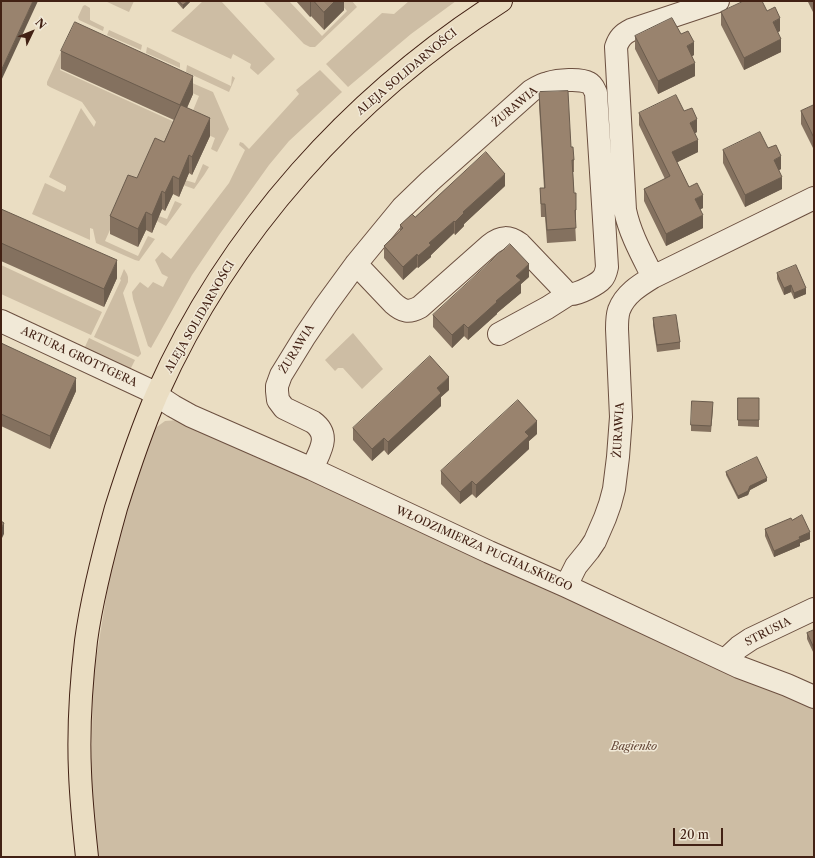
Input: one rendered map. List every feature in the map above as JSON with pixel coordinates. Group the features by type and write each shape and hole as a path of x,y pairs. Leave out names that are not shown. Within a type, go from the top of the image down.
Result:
{"main road":[{"name":"ALEJA SOLIDARNOŚCI","path":"87,857 80,744 82,678 87,638 107,540 124,484 142,431 170,368 206,300 260,222 298,174 350,120 396,80 442,42 501,1"}],"street":[{"path":"653,277 630,229 625,210 616,47 620,37 631,30 718,1"},
{"name":"ŻURAWIA","path":"312,469 322,445 324,437 323,433 314,422 287,410 281,405 277,396 277,386 284,369 326,305 356,264 406,204 526,95 537,87 549,82 562,80 583,81 590,83 596,93 607,267 605,276 600,282 582,291 569,294 547,308 499,334"},
{"name":"ŻURAWIA","path":"566,586 576,566 595,541 605,518 614,489 621,416 617,329 619,310 624,302 637,287 653,277 814,198"},
{"path":"356,264 397,307 402,310 411,311 425,303 494,241 507,238 516,241 524,247 562,289 569,294"},
{"name":"ARTURA GROTTGERA","path":"1,321 157,395"},
{"name":"WŁODZIMIERZA PUCHALSKIEGO","path":"157,395 191,416 312,469 725,660 814,697"},
{"name":"STRUSIA","path":"725,660 751,639 814,609"}],"green space":[{"path":"105,1 134,1 129,12"},
{"path":"203,1 221,1 275,59 258,75 250,68 251,64 233,54 231,59 171,31"},
{"path":"263,1 289,1 322,36 347,11 338,1 352,1 357,7 315,47 310,47 304,44"},
{"path":"409,1 456,1 411,34 348,87 326,64 382,13 394,14"},
{"path":"85,5 90,8 90,20 104,27 103,31 79,20 78,17 83,6"},
{"path":"71,30 74,39 60,70 179,124 127,192 105,241 138,256 148,236 155,239 139,261 96,243 93,229 90,228 90,240 32,214 45,183 64,192 66,189 66,186 49,177 81,108 94,127 96,122 82,102 47,85"},
{"path":"109,30 142,45 141,50 107,35"},
{"path":"147,47 180,63 180,68 146,53"},
{"path":"187,65 231,86 232,76 235,78 229,92 186,72"},
{"path":"320,70 342,92 289,141 269,165 192,275 151,348 148,346 132,292 140,282 148,288 153,282 163,287 168,277 162,274 155,260 162,252 171,259 229,183 245,150 239,145 240,142 249,149 299,94 296,90"},
{"path":"183,79 213,92 229,129 217,152 211,149 215,138 187,125 199,96 179,87"},
{"path":"203,164 209,167 194,189 183,185 185,180 195,183"},
{"path":"175,201 182,204 166,226 155,220 156,215 167,219"},
{"path":"1,265 102,312 91,335 1,294"},
{"path":"124,269 128,277 128,282 123,293 141,353 138,357 94,337 121,280 120,279"},
{"path":"353,333 383,369 362,389 343,368 338,368 335,371 325,360"},
{"path":"89,338 135,360 131,368 129,369 84,349"},
{"name":"Bagienko","path":"179,420 814,704 814,857 98,857 91,796 93,678 111,567 137,469 154,429 165,421"}],"building":[{"path":"1,1 33,1 1,71"},
{"path":"179,1 188,1 183,5"},
{"path":"314,1 335,1 324,12"},
{"path":"744,1 762,1 767,11 775,7 780,18 773,22 781,39 744,58 721,12"},
{"path":"672,18 681,34 688,31 694,42 687,46 695,63 658,81 635,36"},
{"path":"75,22 193,76 180,105 61,51"},
{"path":"568,91 571,147 573,147 574,160 572,160 574,193 576,193 576,228 547,230 545,204 541,204 540,188 545,188 539,92"},
{"path":"676,95 684,111 692,108 697,119 690,123 698,140 672,152 689,187 697,183 703,195 695,199 703,215 666,234 644,189 670,176 639,113"},
{"path":"181,105 210,118 192,157 189,155 179,179 173,176 165,193 162,191 152,215 146,212 138,229 110,216 128,175 137,178 155,138 164,142"},
{"path":"814,105 814,138 801,111"},
{"path":"760,132 768,148 776,145 781,156 774,160 782,177 745,195 723,150"},
{"path":"486,152 505,174 463,212 464,213 455,222 454,221 429,243 431,245 418,256 417,254 403,267 384,246 403,228 400,225 412,214 415,217"},
{"path":"1,209 117,260 104,289 1,243"},
{"path":"510,244 529,264 516,276 521,280 496,301 497,302 468,328 464,324 452,335 433,315"},
{"path":"796,265 806,288 794,293 791,285 784,288 777,273"},
{"path":"676,315 680,342 657,345 653,318"},
{"path":"1,343 76,378 50,436 1,414"},
{"path":"430,356 449,377 437,388 441,393 388,442 384,438 372,449 353,428"},
{"path":"738,398 759,398 759,420 738,420"},
{"path":"518,400 537,421 525,432 529,436 476,485 472,481 460,492 441,471"},
{"path":"692,401 713,402 711,426 691,425"},
{"path":"757,457 767,478 750,486 748,491 738,496 726,472"},
{"path":"802,515 810,532 799,537 800,539 774,551 765,529"},
{"path":"1,521 4,523 1,529"},
{"path":"814,630 814,648 807,633"}]}
